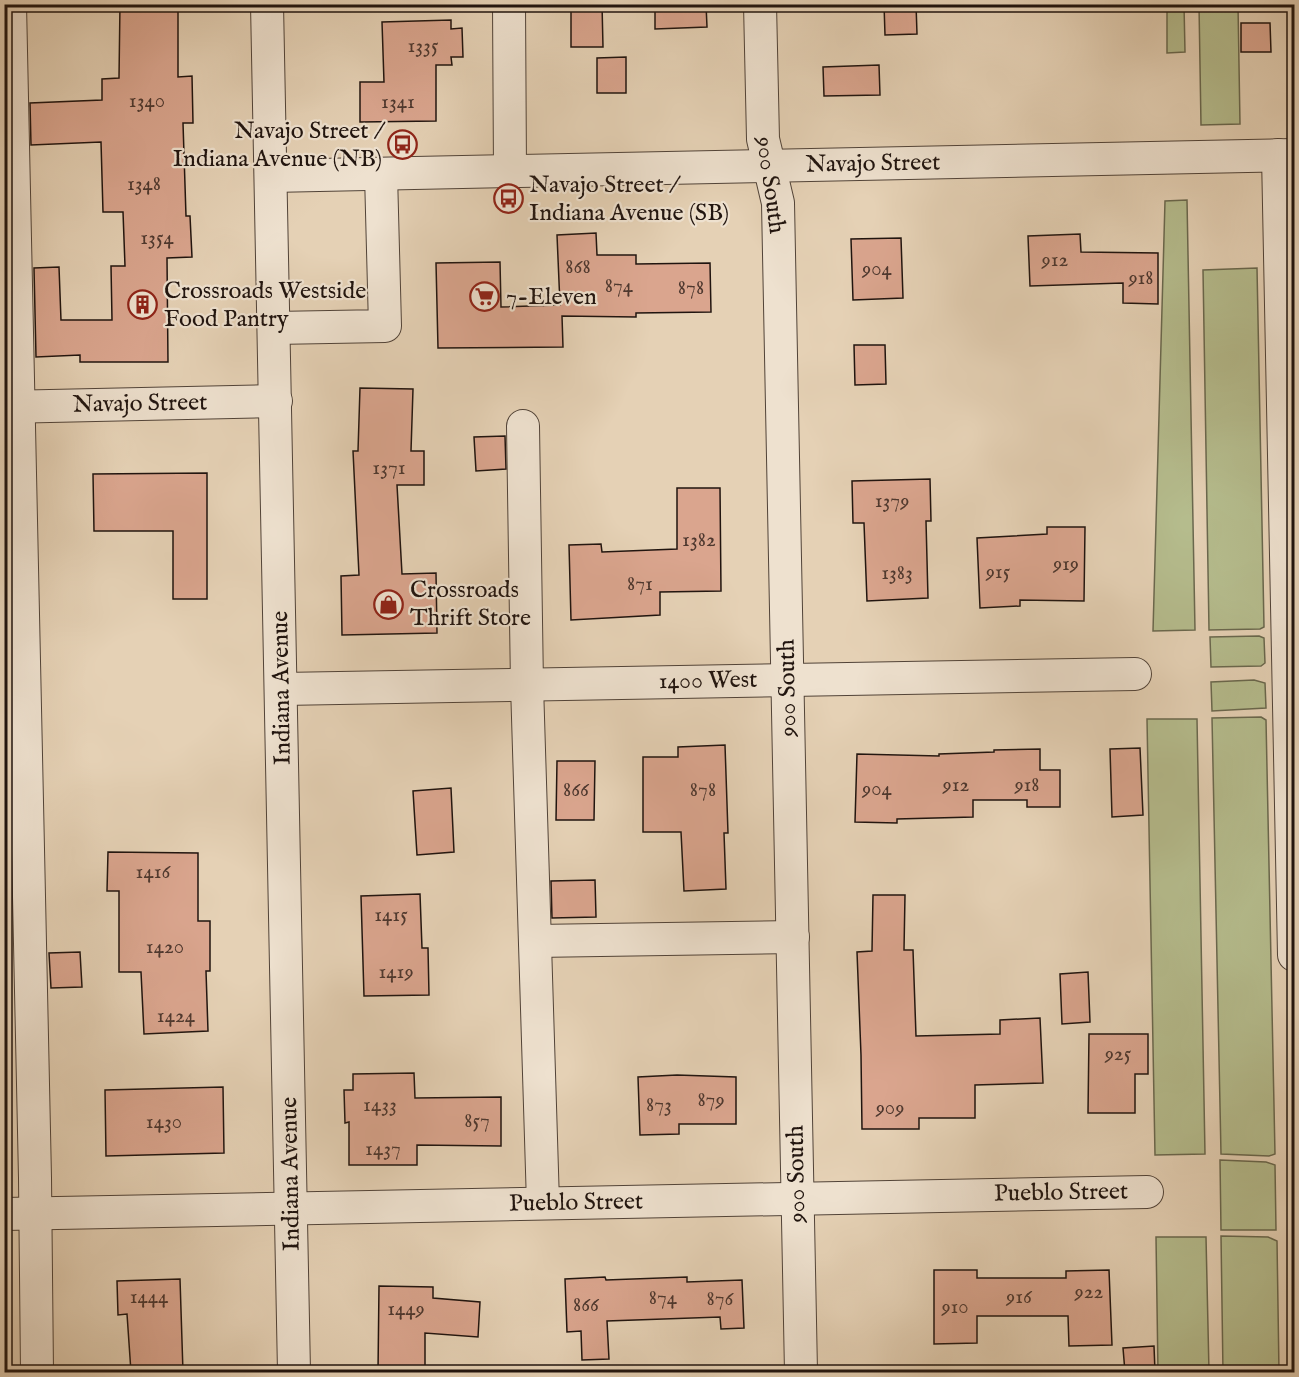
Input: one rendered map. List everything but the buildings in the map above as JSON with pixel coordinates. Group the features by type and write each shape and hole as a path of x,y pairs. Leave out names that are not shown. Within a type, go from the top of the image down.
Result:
{"street":[{"path":"10,4 11,406 36,1213 37,1372"},
{"name":"Indiana Avenue","path":"267,4 294,1372"},
{"path":"509,4 510,171"},
{"name":"900 South","path":"760,4 762,128 778,203 801,1372"},
{"path":"1286,155 1294,956"},
{"name":"Navajo Street","path":"271,176 1286,155"},
{"path":"274,328 385,326 381,174"},
{"name":"Navajo Street","path":"11,406 276,401"},
{"path":"523,426 527,685 543,1203"},
{"name":"1400 West","path":"282,689 1135,674"},
{"path":"535,941 793,937"},
{"name":"Pueblo Street","path":"4,1214 1147,1192"}],"green space":[{"path":"1167,5 1184,5 1185,52 1167,53"},
{"path":"1199,5 1238,5 1240,124 1201,125"},
{"path":"1187,200 1195,630 1153,631 1165,201"},
{"path":"1257,268 1264,627 1209,630 1203,270"},
{"path":"1259,636 1264,638 1265,663 1261,666 1211,667 1210,637"},
{"path":"1254,680 1265,683 1266,708 1212,711 1211,682"},
{"path":"1261,717 1266,720 1275,1154 1269,1156 1221,1154 1212,718"},
{"path":"1147,719 1197,719 1205,1154 1155,1155"},
{"path":"1220,1160 1266,1162 1275,1165 1276,1230 1221,1230"},
{"path":"1221,1236 1268,1237 1277,1241 1279,1372 1223,1372"},
{"path":"1156,1237 1206,1237 1209,1372 1158,1372"}],"place":[{"name":"Navajo Street / Indiana Avenue (NB)","path":"403,145"},
{"name":"Navajo Street / Indiana Avenue (SB)","path":"508,199"},
{"name":"7-Eleven","path":"485,297"},
{"name":"Crossroads Westside Food Pantry","path":"143,305"},
{"name":"Crossroads Thrift Store","path":"389,604"}]}
